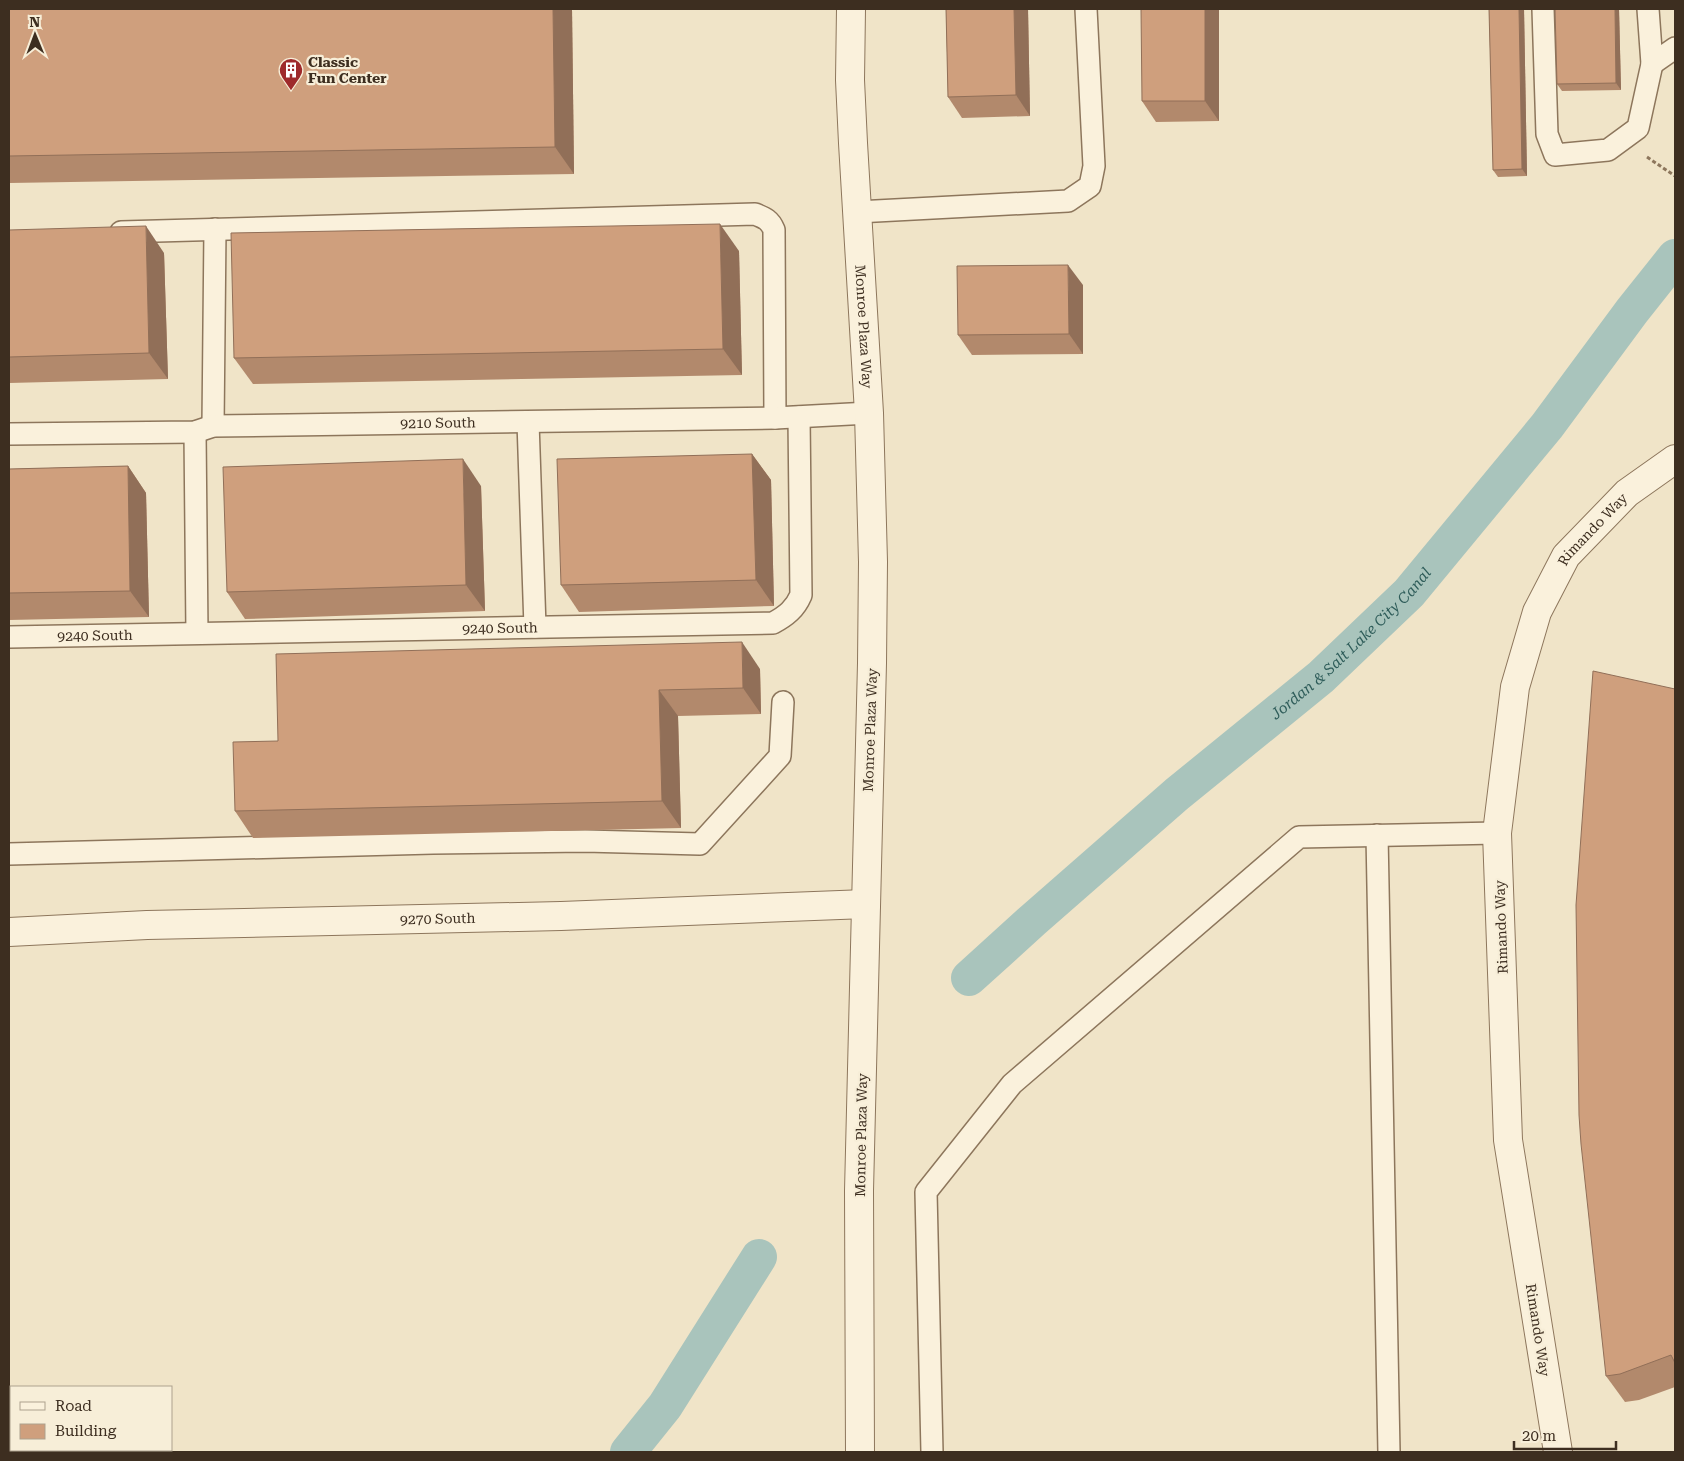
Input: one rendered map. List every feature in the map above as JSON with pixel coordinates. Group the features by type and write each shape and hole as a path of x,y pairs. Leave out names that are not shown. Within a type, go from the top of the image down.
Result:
{"street":[{"name":"Monroe Plaza Way","path":"851,9 850,80 869,413 873,571 859,1191 860,1452"},
{"name":"Rimando Way","path":"1558,1452 1508,1140 1497,833 1515,687 1538,612 1566,556 1627,493 1675,459"},
{"name":"9270 South","path":"9,932 147,925 561,916 866,904"}],"lane":[{"path":"857,212 1068,201 1090,186 1094,166 1086,9"},
{"path":"1543,9 1546,134 1555,155 1608,150 1638,128 1652,64 1648,9"},
{"path":"1652,64 1675,48"},
{"path":"97,232 755,214 771,223 774,230 775,418"},
{"path":"197,633 204,429 215,229"},
{"name":"9210 South","path":"9,434 775,418 869,413"},
{"name":"9240 South","path":"9,637 773,623 784,617 796,606 801,595 799,417"},
{"path":"528,422 535,628"},
{"path":"9,854 499,842 585,841 700,844 780,756 782,702"},
{"path":"932,1452 926,1192 1012,1084 1298,837 1497,833"},
{"path":"1377,835 1389,1452"}],"building":[{"name":"Classic Fun Center","path":"9,9 553,9 555,147 9,156"},
{"path":"946,9 1014,9 1016,95 948,97"},
{"path":"1141,9 1205,9 1205,101 1142,101"},
{"path":"1489,9 1519,9 1522,169 1493,170"},
{"path":"1555,9 1615,9 1616,83 1557,84"},
{"path":"720,224 723,349 234,358 231,233"},
{"path":"146,226 149,353 9,357 9,230"},
{"path":"1068,265 1069,334 958,335 957,266"},
{"path":"752,454 756,580 561,585 557,459"},
{"path":"463,459 466,585 227,592 223,467"},
{"path":"128,466 130,591 9,593 9,469"},
{"path":"742,642 743,688 659,690 662,801 235,811 233,742 278,741 276,654"},
{"path":"1593,671 1675,689 1675,1363 1671,1355 1620,1374 1606,1376 1579,1115 1576,905"}],"waterway":[{"name":"Jordan & Salt Lake City Canal","path":"969,978 1177,794 1321,677 1409,593 1547,426 1632,311 1675,257"},
{"name":"Jordan & Salt Lake City Canal","path":"628,1452 665,1406 759,1257"}],"place":[{"name":"Classic Fun Center","path":"291,91"}]}
